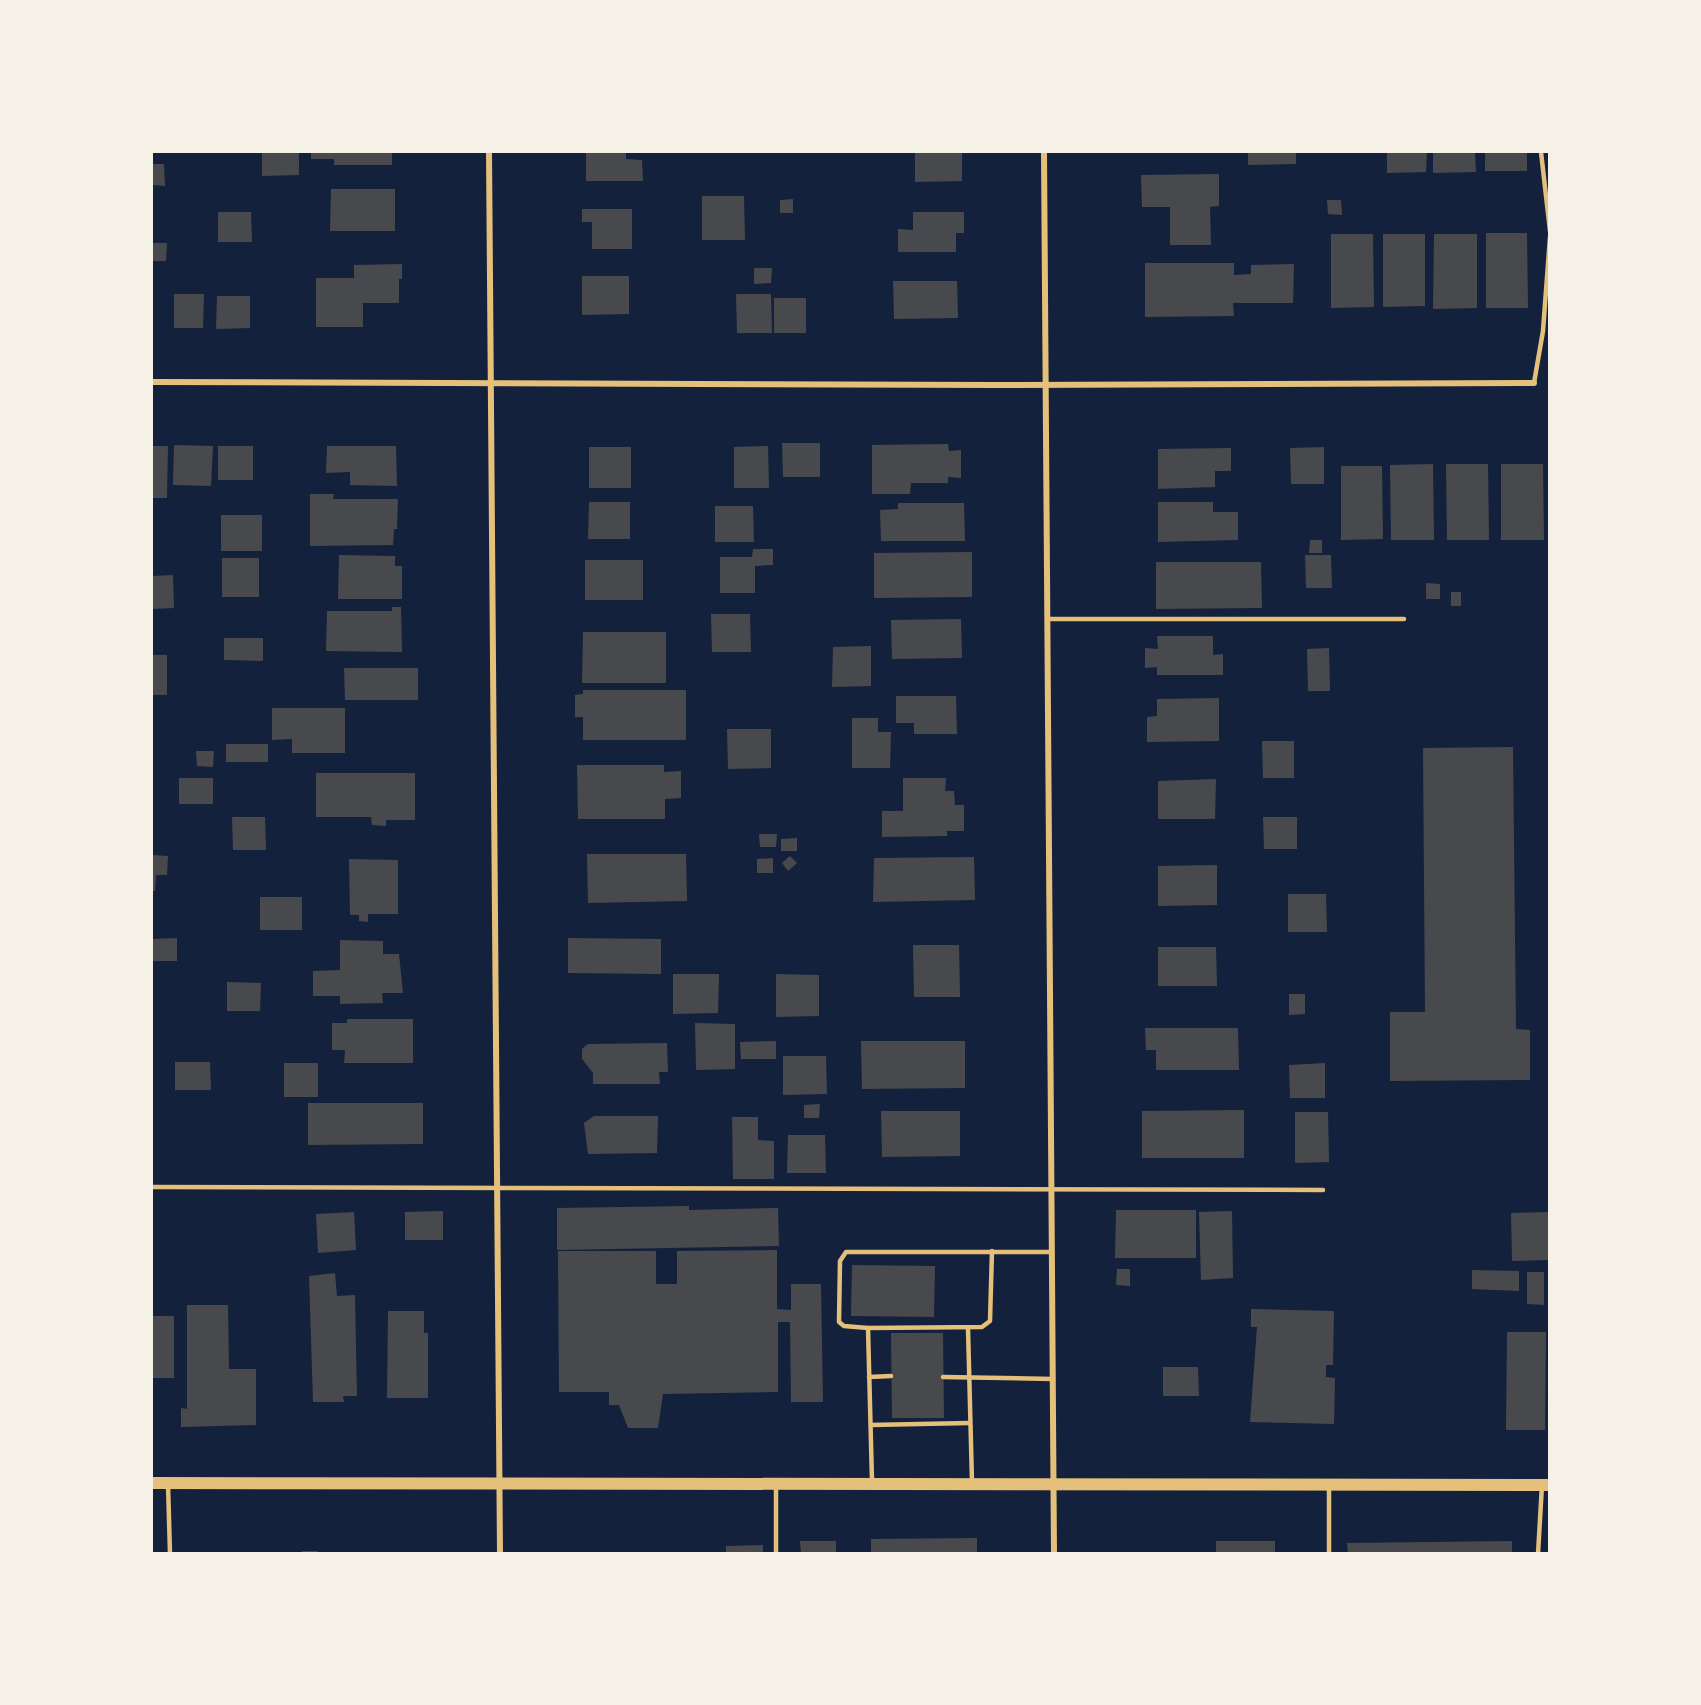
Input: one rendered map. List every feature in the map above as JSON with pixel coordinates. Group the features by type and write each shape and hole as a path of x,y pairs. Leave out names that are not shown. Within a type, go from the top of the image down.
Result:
{"main road":[{"path":"152,1483 1546,1485"}],"street":[{"path":"489,152 500,1554"},
{"path":"1044,152 1054,1554"},
{"path":"152,382 1534,383"}],"lane":[{"path":"1541,152 1550,231"},
{"path":"1534,383 1543,331 1550,237"},
{"path":"1048,619 1404,619"},
{"path":"152,1187 496,1190 1323,1190"},
{"path":"992,1251 990,1321 982,1328 868,1328 844,1326 839,1322 840,1261 846,1252 992,1251 1052,1252"},
{"path":"868,1328 872,1484"},
{"path":"968,1328 972,1484"},
{"path":"869,1377 891,1376"},
{"path":"943,1377 1053,1379"},
{"path":"871,1425 969,1424"},
{"path":"168,1483 170,1554"},
{"path":"776,1484 776,1554"},
{"path":"1329,1485 1329,1554"},
{"path":"1538,1554 1546,1485"}],"building":[{"path":"262,152 299,152 299,175 262,176"},
{"path":"311,152 392,152 392,165 334,165 334,159 311,159"},
{"path":"586,152 626,152 626,159 642,160 643,181 586,181"},
{"path":"915,152 962,152 962,181 915,182"},
{"path":"1248,152 1296,152 1296,164 1248,165"},
{"path":"1387,152 1427,152 1426,172 1387,173"},
{"path":"1433,152 1475,152 1476,172 1433,173"},
{"path":"1485,152 1527,152 1527,171 1485,171"},
{"path":"152,164 164,164 165,186 152,185"},
{"path":"1219,174 1219,206 1210,207 1211,245 1170,245 1170,207 1142,207 1141,175"},
{"path":"331,189 395,189 395,231 330,231"},
{"path":"702,196 744,196 745,240 702,240"},
{"path":"793,199 793,213 780,213 780,200"},
{"path":"1327,200 1341,200 1342,215 1328,214"},
{"path":"582,209 632,209 632,249 592,249 592,222 582,222"},
{"path":"218,212 251,212 252,242 218,242"},
{"path":"913,212 964,212 964,233 956,233 956,252 898,252 898,229 913,230"},
{"path":"1486,233 1527,233 1528,308 1486,308"},
{"path":"1331,234 1373,234 1374,307 1331,308"},
{"path":"1383,234 1425,234 1425,306 1383,307"},
{"path":"1434,234 1477,234 1477,308 1433,309"},
{"path":"152,243 167,243 166,261 152,261"},
{"path":"1145,263 1234,263 1234,275 1251,274 1251,265 1294,264 1293,303 1233,303 1234,316 1145,317"},
{"path":"402,264 402,279 399,279 399,303 363,303 363,327 316,327 316,278 354,278 354,265"},
{"path":"754,268 772,268 771,283 754,284"},
{"path":"582,276 629,276 629,314 582,315"},
{"path":"893,281 957,281 958,318 894,319"},
{"path":"174,294 204,294 203,328 174,328"},
{"path":"736,294 771,294 772,333 737,333"},
{"path":"217,296 250,296 250,328 216,329"},
{"path":"774,298 806,298 806,333 774,333"},
{"path":"782,443 820,443 820,477 783,477"},
{"path":"948,444 949,451 961,450 961,478 948,477 948,483 911,483 910,494 872,494 872,445"},
{"path":"174,445 213,446 211,486 173,485"},
{"path":"152,446 168,446 167,498 152,498"},
{"path":"218,446 253,446 253,480 218,480"},
{"path":"327,446 396,446 397,486 350,485 350,472 326,473"},
{"path":"768,446 769,488 734,488 734,447"},
{"path":"589,447 631,447 631,488 589,488"},
{"path":"1324,447 1324,484 1291,484 1290,448"},
{"path":"1231,448 1231,471 1215,471 1215,487 1158,489 1158,449"},
{"path":"1433,464 1434,540 1391,540 1390,465"},
{"path":"1446,464 1488,464 1489,540 1447,540"},
{"path":"1501,464 1543,464 1544,540 1501,540"},
{"path":"1341,466 1382,466 1383,539 1341,540"},
{"path":"310,494 334,494 333,499 398,499 397,529 394,529 393,545 310,546"},
{"path":"589,502 630,502 630,539 588,539"},
{"path":"1158,502 1213,502 1213,512 1238,512 1238,540 1158,542"},
{"path":"898,503 964,503 965,541 881,541 880,510 898,509"},
{"path":"715,506 753,506 754,542 715,542"},
{"path":"221,515 262,515 262,551 221,551"},
{"path":"1310,540 1322,540 1322,553 1309,553"},
{"path":"753,549 773,549 773,565 755,566 755,593 720,593 720,557 752,557"},
{"path":"972,552 972,597 874,598 874,553"},
{"path":"339,555 395,556 395,566 402,566 402,599 338,599"},
{"path":"1305,555 1331,555 1332,588 1306,588"},
{"path":"222,558 259,558 259,597 222,597"},
{"path":"585,560 643,560 643,600 585,600"},
{"path":"1156,562 1261,562 1262,608 1156,609"},
{"path":"173,575 174,608 152,609 152,576"},
{"path":"1426,583 1440,584 1440,599 1426,599"},
{"path":"1451,592 1461,592 1461,606 1451,606"},
{"path":"392,607 401,607 402,652 326,651 327,611 392,611"},
{"path":"711,614 750,614 751,652 712,652"},
{"path":"961,619 962,658 892,659 891,620"},
{"path":"583,632 666,632 666,683 582,683"},
{"path":"1157,636 1213,636 1213,655 1223,654 1223,675 1157,675 1157,667 1145,668 1145,648 1158,649"},
{"path":"224,638 263,638 263,661 224,660"},
{"path":"871,646 871,686 832,687 833,647"},
{"path":"1329,648 1330,691 1308,691 1307,649"},
{"path":"152,655 167,655 167,695 152,695"},
{"path":"344,668 418,668 418,700 345,700"},
{"path":"583,690 686,690 686,740 583,740 583,717 575,717 575,695 583,694"},
{"path":"896,696 956,696 957,734 914,734 914,723 896,723"},
{"path":"1219,698 1219,741 1147,742 1147,717 1157,716 1157,699"},
{"path":"272,708 345,708 345,753 292,753 292,739 272,740"},
{"path":"852,718 878,718 878,732 891,732 890,768 852,768"},
{"path":"727,729 771,729 771,768 728,769"},
{"path":"1262,741 1294,741 1294,778 1263,778"},
{"path":"226,744 268,744 268,762 226,762"},
{"path":"1513,747 1516,1029 1530,1030 1530,1080 1390,1081 1390,1012 1425,1012 1423,748"},
{"path":"196,751 214,751 213,767 197,766"},
{"path":"577,765 664,765 664,772 681,771 681,798 665,799 665,819 578,819"},
{"path":"316,773 415,773 415,820 386,820 386,826 372,825 371,817 316,817"},
{"path":"179,778 213,778 213,804 179,804"},
{"path":"903,778 946,778 945,791 954,791 955,805 964,805 964,831 947,831 947,836 882,837 882,811 903,811"},
{"path":"1216,779 1215,819 1158,819 1158,781"},
{"path":"232,817 265,817 266,850 233,850"},
{"path":"1263,817 1297,817 1297,849 1264,849"},
{"path":"759,834 777,834 776,847 760,847"},
{"path":"797,838 797,851 781,851 781,839"},
{"path":"587,854 686,854 687,901 588,903"},
{"path":"152,855 168,856 167,875 156,875 155,891 152,891"},
{"path":"790,856 797,863 788,871 782,863"},
{"path":"974,857 975,900 873,902 874,858"},
{"path":"773,858 773,873 757,873 757,859"},
{"path":"349,859 398,860 398,914 368,914 368,922 359,921 359,915 350,915"},
{"path":"1217,865 1217,905 1158,906 1158,866"},
{"path":"1288,894 1326,894 1327,932 1288,932"},
{"path":"260,897 302,897 302,930 260,930"},
{"path":"177,938 177,961 152,961 152,939"},
{"path":"568,938 661,939 661,974 568,973"},
{"path":"340,940 383,941 383,954 399,954 403,993 382,993 383,1003 340,1004 340,996 313,996 313,971 340,970"},
{"path":"913,945 959,945 960,997 914,997"},
{"path":"1158,947 1216,947 1217,986 1158,986"},
{"path":"673,974 719,974 718,1013 673,1014"},
{"path":"776,974 819,975 819,1016 776,1017"},
{"path":"227,982 261,983 260,1011 227,1011"},
{"path":"1289,994 1305,994 1305,1014 1289,1015"},
{"path":"347,1019 413,1019 413,1063 344,1063 345,1050 332,1050 332,1023 347,1023"},
{"path":"695,1023 735,1024 735,1069 696,1070"},
{"path":"1145,1028 1238,1028 1239,1070 1156,1070 1156,1050 1146,1050"},
{"path":"776,1041 776,1059 741,1059 740,1042"},
{"path":"861,1041 965,1041 965,1088 862,1089"},
{"path":"667,1043 668,1072 659,1072 660,1084 593,1084 593,1073 582,1059 582,1049 588,1044"},
{"path":"783,1056 826,1056 827,1094 783,1095"},
{"path":"175,1062 210,1062 211,1090 175,1090"},
{"path":"284,1063 318,1063 318,1097 284,1097"},
{"path":"1325,1063 1325,1098 1290,1098 1289,1065"},
{"path":"308,1103 423,1103 423,1144 308,1145"},
{"path":"820,1104 819,1118 804,1118 804,1105"},
{"path":"1244,1110 1244,1158 1142,1158 1142,1111"},
{"path":"881,1111 960,1111 960,1156 882,1157"},
{"path":"1295,1112 1328,1112 1329,1162 1295,1163"},
{"path":"594,1116 658,1116 657,1153 588,1154 584,1123"},
{"path":"732,1117 758,1117 758,1140 774,1141 774,1179 733,1179"},
{"path":"788,1135 825,1135 826,1173 787,1173"},
{"path":"689,1206 689,1210 778,1208 779,1246 557,1250 557,1208"},
{"path":"1116,1210 1196,1210 1196,1258 1115,1258"},
{"path":"443,1211 443,1240 405,1240 405,1212"},
{"path":"1232,1211 1233,1278 1201,1280 1199,1212"},
{"path":"354,1212 356,1250 318,1253 316,1214"},
{"path":"1550,1212 1550,1260 1512,1261 1511,1213"},
{"path":"777,1250 777,1309 791,1310 791,1284 821,1284 823,1402 791,1402 790,1322 778,1322 778,1392 663,1394 658,1428 628,1428 619,1405 609,1405 609,1392 559,1392 558,1251 656,1251 656,1284 677,1284 677,1251"},
{"path":"852,1265 935,1266 934,1317 851,1316"},
{"path":"1117,1269 1130,1269 1130,1286 1116,1285"},
{"path":"1472,1270 1519,1271 1519,1291 1472,1289"},
{"path":"1527,1272 1544,1272 1544,1305 1527,1304"},
{"path":"335,1273 337,1296 355,1295 357,1396 343,1396 344,1402 313,1402 309,1276"},
{"path":"187,1305 228,1305 229,1369 256,1369 256,1425 181,1427 181,1408 187,1409"},
{"path":"1251,1309 1334,1311 1333,1365 1326,1365 1326,1377 1335,1378 1334,1424 1250,1422 1257,1327 1251,1327"},
{"path":"388,1311 424,1311 424,1333 428,1333 428,1398 387,1398"},
{"path":"152,1316 174,1316 174,1378 152,1378"},
{"path":"1507,1332 1546,1332 1545,1430 1506,1430"},
{"path":"891,1333 943,1333 944,1418 892,1418"},
{"path":"1163,1367 1198,1367 1199,1396 1163,1396"},
{"path":"977,1538 977,1554 871,1554 871,1539"},
{"path":"800,1541 836,1541 836,1554 801,1554"},
{"path":"1216,1541 1275,1541 1275,1554 1216,1554"},
{"path":"1512,1541 1512,1554 1348,1554 1347,1543"},
{"path":"763,1545 763,1554 726,1554 726,1546"},
{"path":"302,1551 318,1551 318,1554 302,1554"}]}
